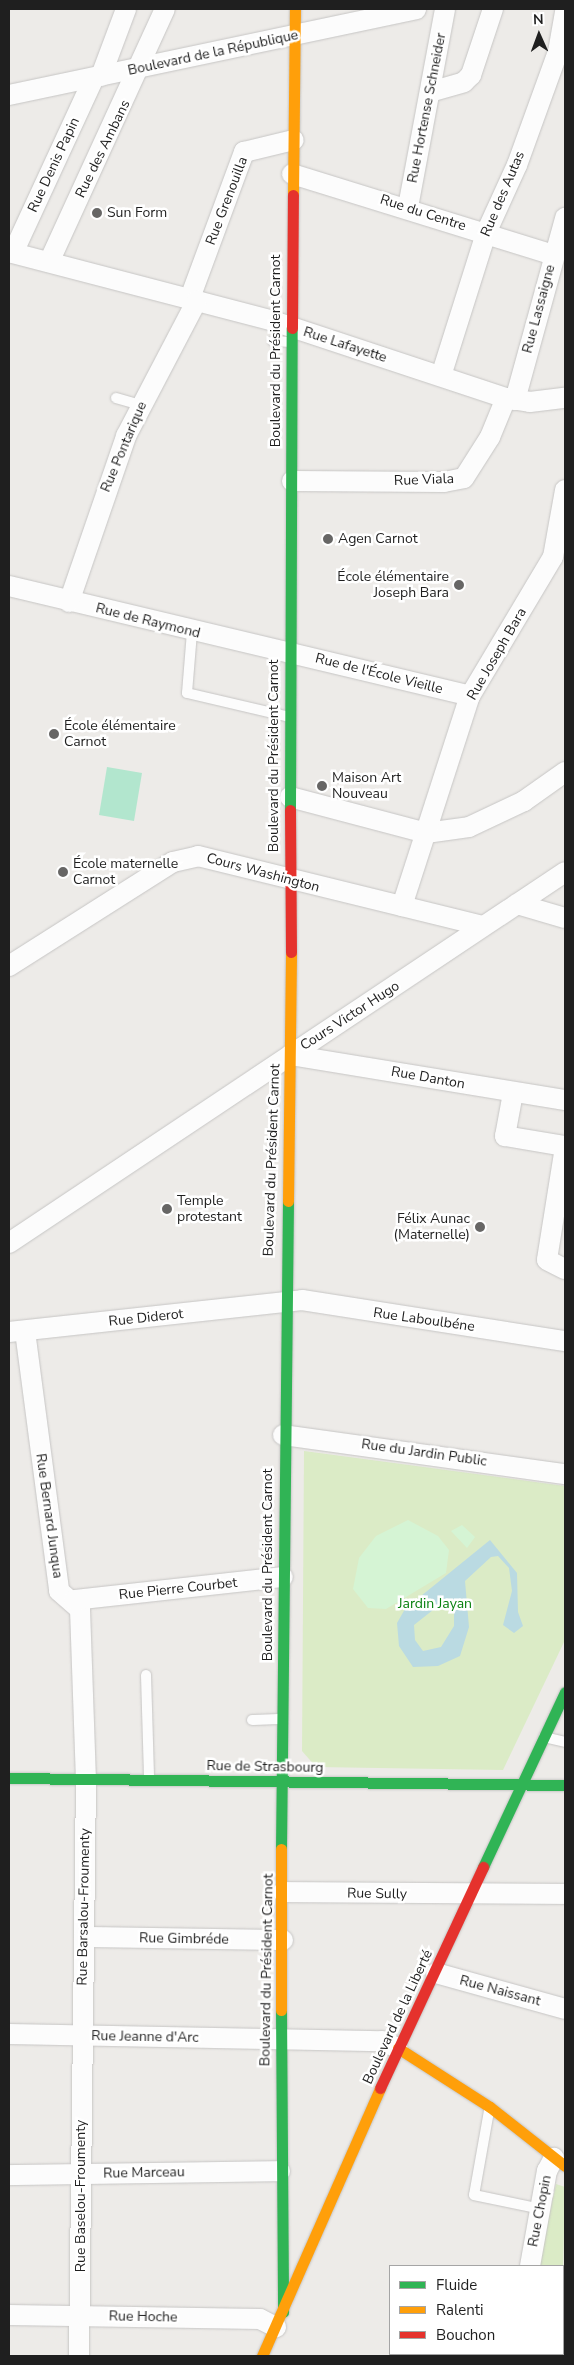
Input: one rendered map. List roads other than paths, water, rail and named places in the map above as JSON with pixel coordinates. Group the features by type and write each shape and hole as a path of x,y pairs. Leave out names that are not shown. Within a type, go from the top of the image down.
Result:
{"street":[{"name":"Rue Denis Papin","path":"11,252 98,77 126,9"},
{"name":"Rue des Ambans","path":"50,260 142,68 165,9"},
{"name":"Boulevard du Président Carnot","path":"280,2319 284,1783 283,1435 290,1055 289,651 295,9"},
{"name":"Boulevard de la République","path":"9,95 416,9"},
{"name":"Rue Hortense Schneider","path":"408,207 446,9"},
{"name":"Rue des Autas","path":"440,376 486,233 517,165 558,52 565,12"},
{"path":"430,92 464,82 471,74 492,14"},
{"name":"Rue Grenouilla","path":"193,299 244,152 294,140"},
{"name":"Rue du Centre","path":"292,174 408,207 554,255"},
{"name":"Rue Lassaigne","path":"510,399 565,218"},
{"name":"Rue Lafayette","path":"11,252 50,260 193,299 291,335 440,376 510,399 565,398"},
{"name":"Rue Pontarique","path":"69,602 104,493 141,405 193,299"},
{"name":"Rue Viala","path":"292,482 444,482 472,471 510,399"},
{"name":"Rue Joseph Bara","path":"402,906 470,696 553,557 565,490"},
{"name":"Rue de Raymond","path":"9,586 192,632 289,651"},
{"name":"Rue de l'École Vieille","path":"289,651 470,696"},
{"path":"290,797 426,833 469,827 524,801 565,772"},
{"name":"Cours Washington","path":"9,966 187,858 198,856 289,881 483,926"},
{"name":"Cours Victor Hugo","path":"9,1243 565,872"},
{"path":"517,904 565,918"},
{"name":"Rue Danton","path":"290,1055 565,1100"},
{"path":"513,1093 505,1136 565,1147 547,1260 565,1269"},
{"name":"Rue Laboulbéne","path":"284,1302 302,1300 565,1341"},
{"name":"Rue Diderot","path":"17,1331 284,1302"},
{"name":"Rue Bernard Junqua","path":"17,1331 59,1591 74,1600 80,1608 86,1779"},
{"name":"Rue du Jardin Public","path":"283,1435 565,1474"},
{"name":"Rue Pierre Courbet","path":"74,1600 283,1577"},
{"name":"Boulevard de la Liberté","path":"262,2356 280,2319 398,2048 436,1973 521,1784 565,1692"},
{"name":"Rue de Strasbourg","path":"9,1778 284,1783 565,1785"},
{"name":"Rue Barsalou-Froumenty","path":"83,2035 86,1779"},
{"name":"Rue Sully","path":"283,1892 471,1895 565,1894"},
{"name":"Rue Gimbréde","path":"84,1937 283,1940"},
{"name":"Rue Naissant","path":"436,1973 565,2010"},
{"name":"Rue Jeanne d'Arc","path":"9,2034 382,2041 398,2048"},
{"name":"Rue Baselou-Froumenty","path":"80,2356 80,2174 83,2035"},
{"path":"398,2048 487,2105 560,2162"},
{"path":"390,2068 402,2073"},
{"path":"428,2082 487,2105"},
{"name":"Rue Chopin","path":"530,2265 541,2209 560,2162"},
{"name":"Rue Marceau","path":"9,2175 280,2171"},
{"name":"Rue Hoche","path":"9,2315 280,2319"}],"lane":[{"path":"272,341 291,335"},
{"path":"116,398 141,405"},
{"path":"192,632 185,683 186,691 193,697 290,718"},
{"path":"146,1675 149,1780"},
{"path":"252,1720 284,1719"},
{"path":"544,1737 565,1742"},
{"path":"487,2105 474,2195 541,2209"}],"water":[{"path":"490,1540 517,1573 518,1612 523,1626 514,1633 503,1625 512,1591 509,1568 498,1556 491,1557 465,1581 469,1627 460,1656 438,1666 413,1667 399,1646 397,1623 405,1609","holes":["438,1606 454,1612 454,1626 441,1647 423,1651 415,1640 414,1625"]}],"place":[{"name":"Sun Form","path":"97,213"},
{"name":"Agen Carnot","path":"328,539"},
{"name":"École élémentaire Joseph Bara","path":"459,585"},
{"name":"École élémentaire Carnot","path":"54,734"},
{"name":"Maison Art Nouveau","path":"322,786"},
{"name":"École maternelle Carnot","path":"63,872"},
{"name":"Temple protestant","path":"167,1209"},
{"name":"Félix Aunac (Maternelle)","path":"480,1227"}],"park label":[{"name":"Jardin Jayan","path":"435,1604"}]}
